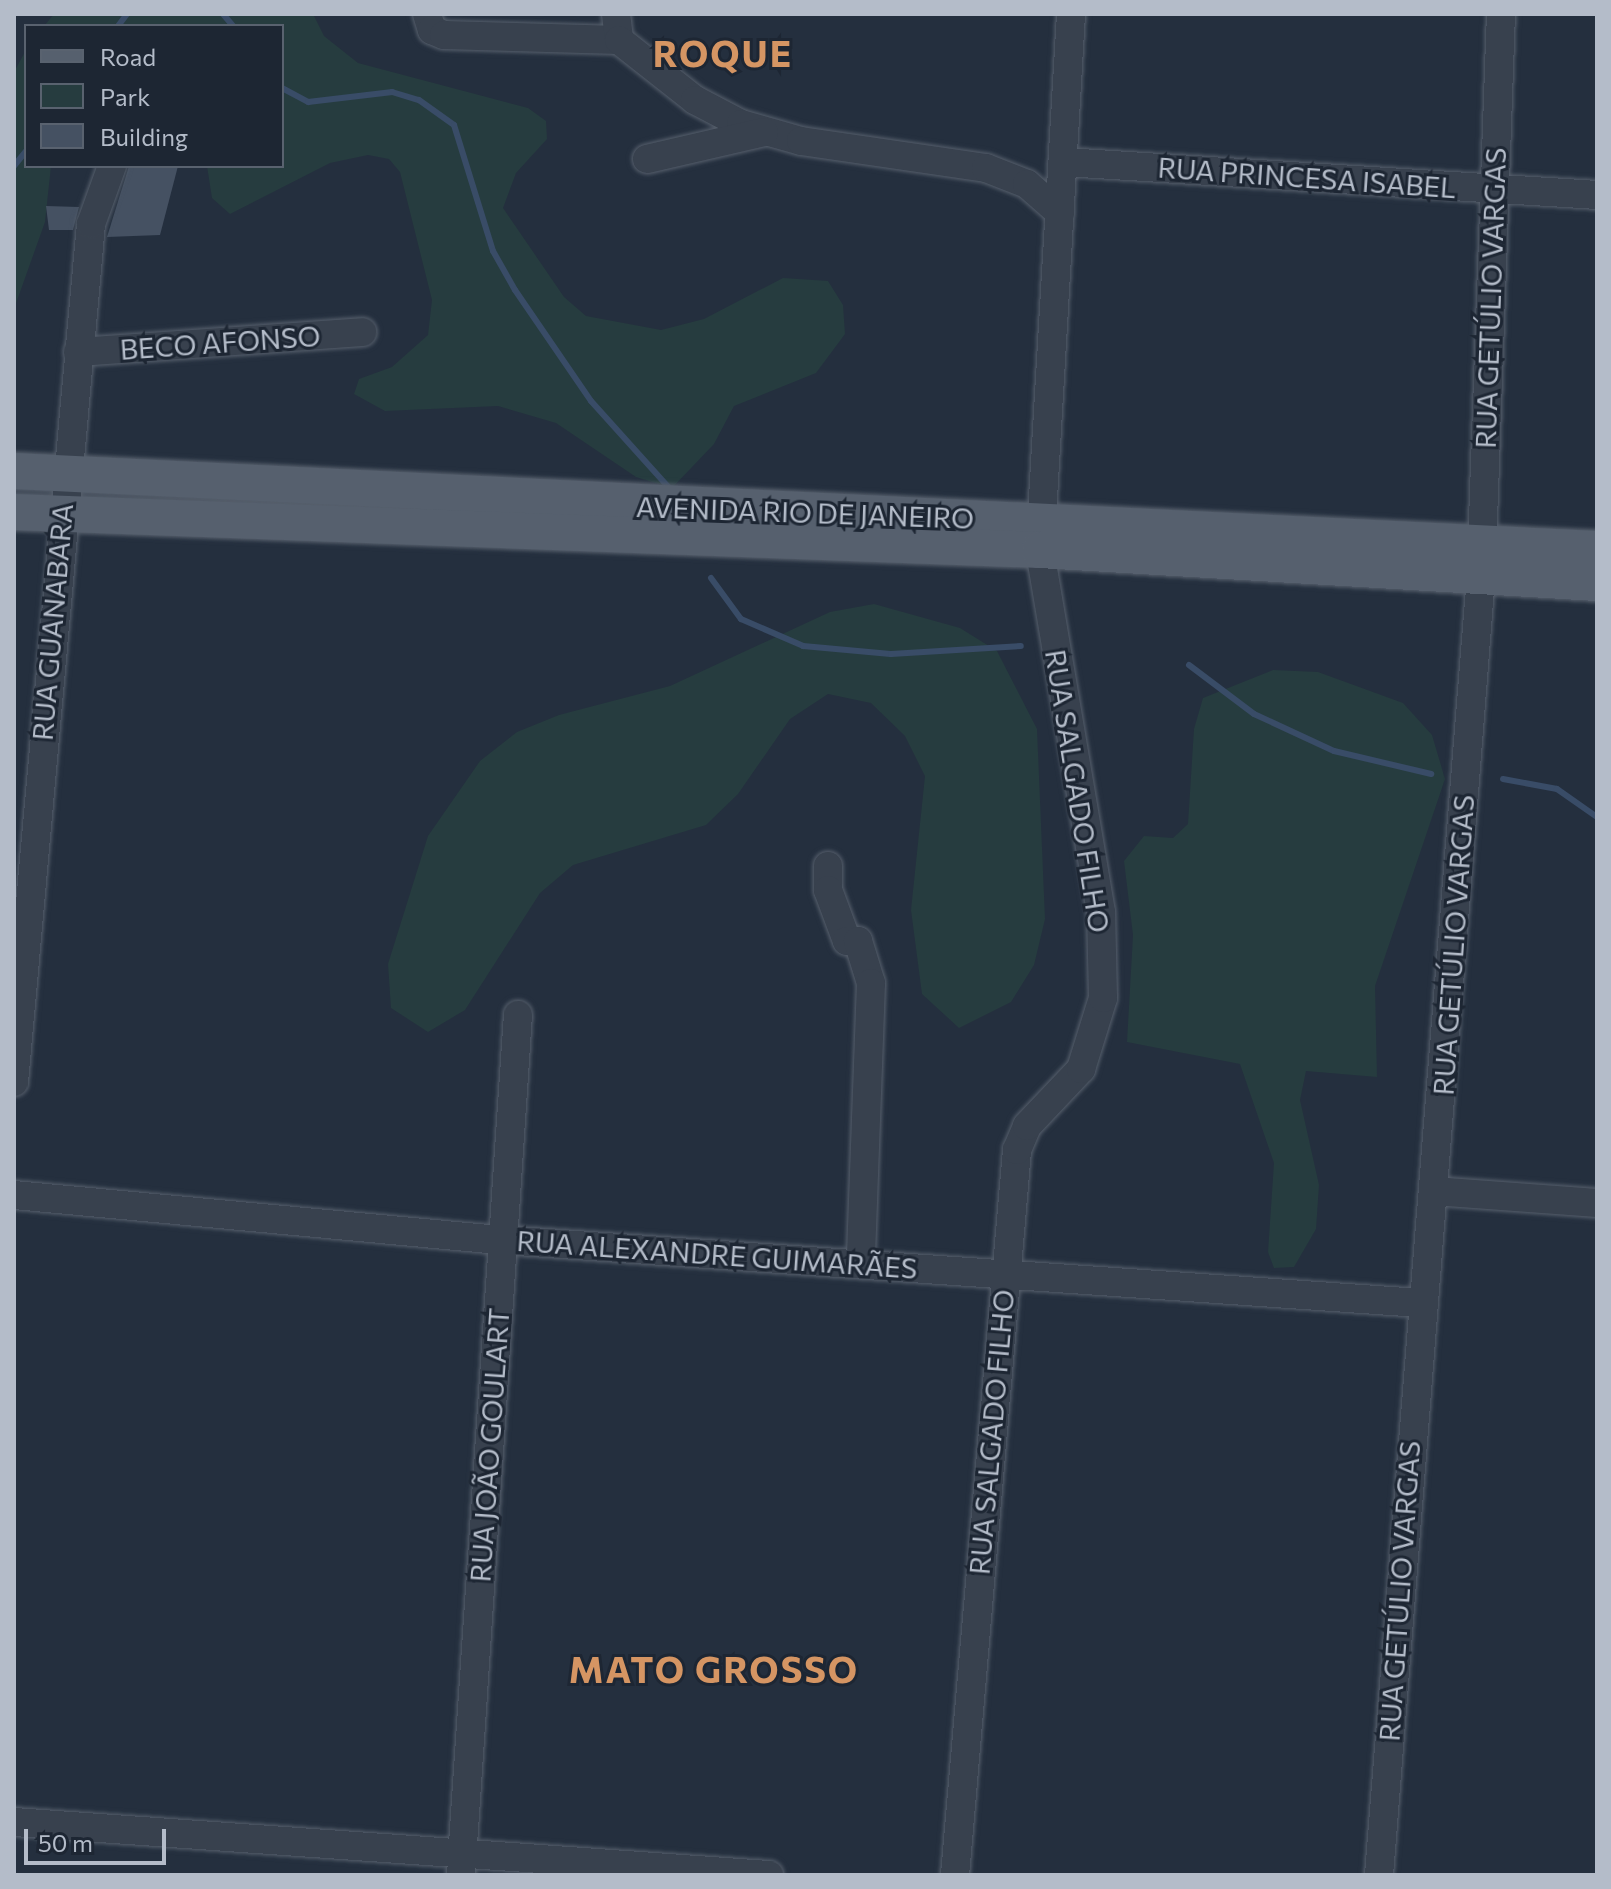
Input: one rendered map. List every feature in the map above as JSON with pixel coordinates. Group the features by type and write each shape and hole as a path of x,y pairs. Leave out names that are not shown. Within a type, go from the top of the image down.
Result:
{"main road":[{"name":"AVENIDA RIO DE JANEIRO","path":"14,471 1041,536 1482,560 1597,583"},
{"name":"AVENIDA RIO DE JANEIRO","path":"14,512 61,518 1041,536"},
{"name":"AVENIDA RIO DE JANEIRO","path":"1482,560 1597,549"}],"street":[{"path":"427,14 432,30 444,35 618,27 695,100 765,131 986,168 1027,184 1060,213"},
{"name":"RUA SALGADO FILHO","path":"955,1875 1017,1150 1027,1126 1081,1069 1103,998 1101,912 1041,536 1071,14"},
{"name":"RUA GETÚLIO VARGAS","path":"1379,1875 1421,1303 1434,1191 1482,560 1492,189 1501,14"},
{"path":"647,159 765,131"},
{"name":"RUA PRINCESA ISABEL","path":"1064,162 1597,195"},
{"name":"RUA GUANABARA","path":"14,1082 64,475 94,201 111,168"},
{"name":"BECO AFONSO","path":"78,352 362,332"},
{"path":"828,866 828,890 847,941 858,941 871,983 861,1262"},
{"name":"RUA JOÃO GOULART","path":"462,1863 518,1015"},
{"path":"1434,1191 1597,1203"},
{"name":"RUA ALEXANDRE GUIMARÃES","path":"14,1195 503,1240 861,1262 1421,1303"},
{"path":"14,1822 462,1863 769,1875"}],"green space":[{"path":"54,14 313,14 324,36 358,63 528,108 546,121 547,139 516,173 503,208 564,297 586,316 661,330 704,319 783,278 828,281 843,305 845,334 816,373 734,406 714,444 672,488 636,477 556,423 498,406 385,411 354,394 359,379 392,367 428,335 432,300 400,172 389,159 368,155 330,163 230,214 212,198 207,168 284,168 284,24 46,24"},
{"path":"24,54 24,168 51,168 45,222 14,309 14,72"},
{"path":"874,604 960,628 997,651 1037,729 1045,919 1034,965 1011,1002 959,1028 922,994 911,910 925,776 905,736 871,703 828,694 790,719 738,794 706,825 573,865 540,893 465,1010 428,1032 391,1008 388,964 428,836 480,761 517,732 559,715 670,686 830,612"},
{"path":"1273,670 1318,672 1403,703 1432,735 1445,779 1375,986 1377,1077 1306,1071 1300,1100 1319,1185 1316,1229 1294,1267 1274,1268 1268,1252 1274,1163 1240,1064 1127,1042 1133,935 1124,861 1144,836 1173,838 1188,824 1194,729 1203,698"}],"building":[{"path":"128,168 177,168 160,235 107,237"},
{"path":"46,206 79,207 73,230 49,230"}],"waterway":[{"path":"120,24 127,14"},
{"path":"223,14 231,24"},
{"path":"284,89 308,102 392,92 419,100 454,125 493,251 515,290 591,401 673,492"},
{"path":"14,166 24,154"},
{"path":"711,578 741,619 803,646 891,654 1021,646"},
{"path":"1189,665 1254,714 1334,751 1431,774"},
{"path":"1503,779 1557,789 1597,817"}],"district":[{"name":"ROQUE","path":"723,53"},
{"name":"MATO GROSSO","path":"714,1669"}]}
